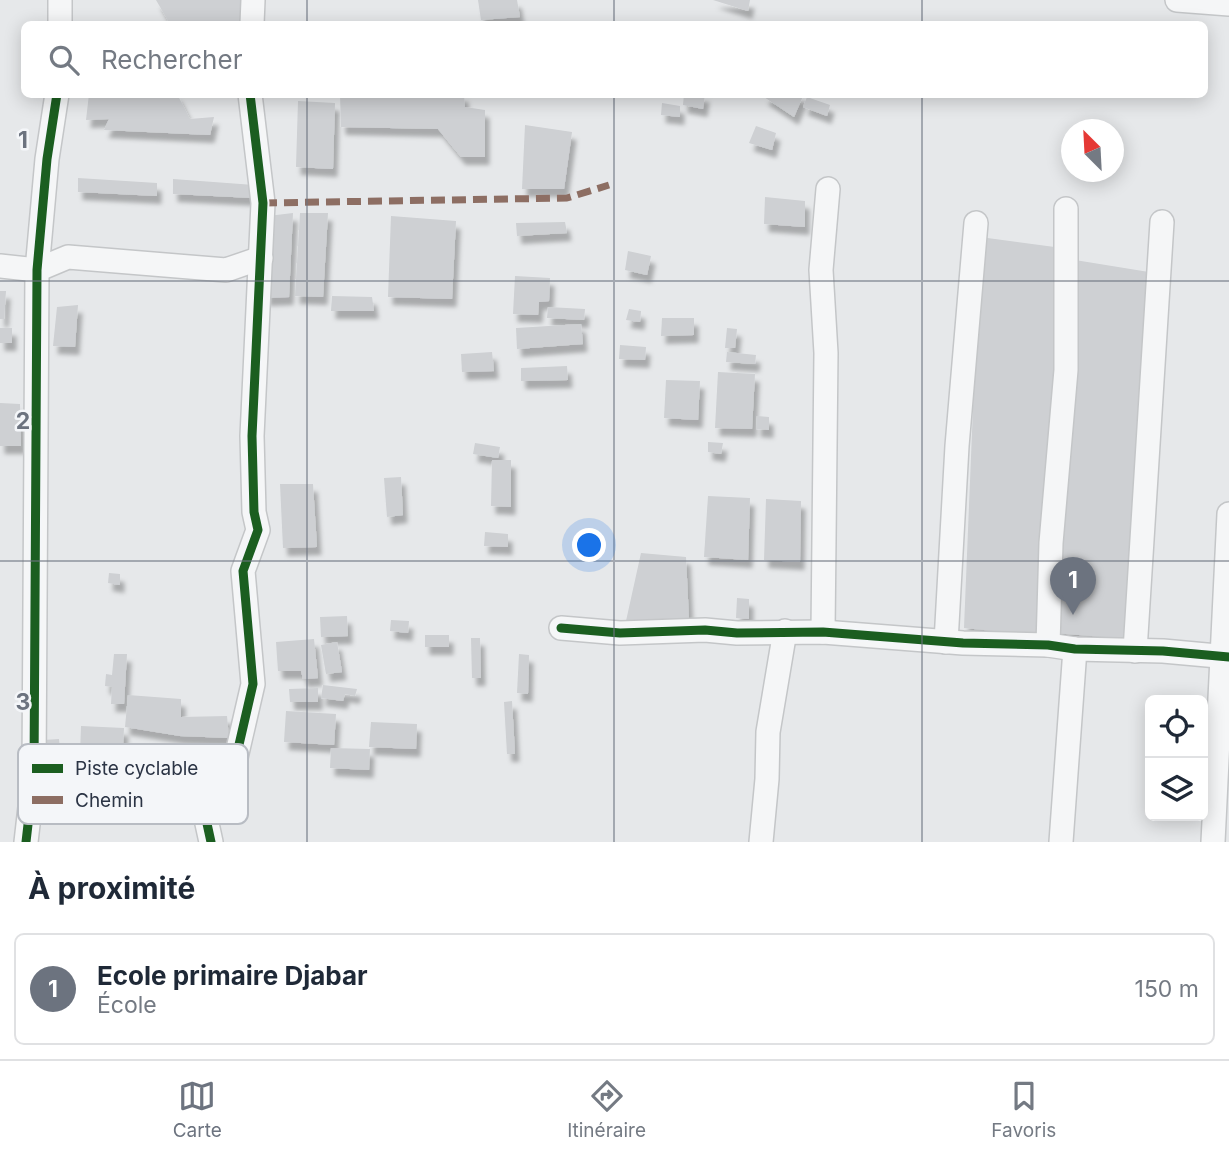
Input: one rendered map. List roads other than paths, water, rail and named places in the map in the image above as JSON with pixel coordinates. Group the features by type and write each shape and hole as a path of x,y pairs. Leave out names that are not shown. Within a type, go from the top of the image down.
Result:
{"street":[{"path":"60,0 60,21"},
{"path":"252,21 253,0"},
{"path":"1177,0 1229,4"},
{"path":"34,744 37,270 46,171 56,98"},
{"path":"239,744 253,684 243,571 258,530 254,512 252,436 263,203 250,98"},
{"path":"823,632 826,353 821,270 828,189"},
{"path":"1048,645 1051,543 1066,370 1066,209"},
{"path":"1135,651 1162,222"},
{"path":"946,642 957,446 976,223"},
{"path":"0,266 37,270 68,257 226,270 261,258"},
{"path":"1213,842 1224,750 1229,514"},
{"path":"561,628 620,633 823,632 946,642 1048,645 1075,649 1226,657"},
{"path":"761,842 768,732 785,631"},
{"path":"1061,842 1075,649"},
{"path":"26,842 28,824"},
{"path":"207,824 211,842"}],"place":[{"name":"Ecole primaire Djabar","path":"1073,615"}]}
